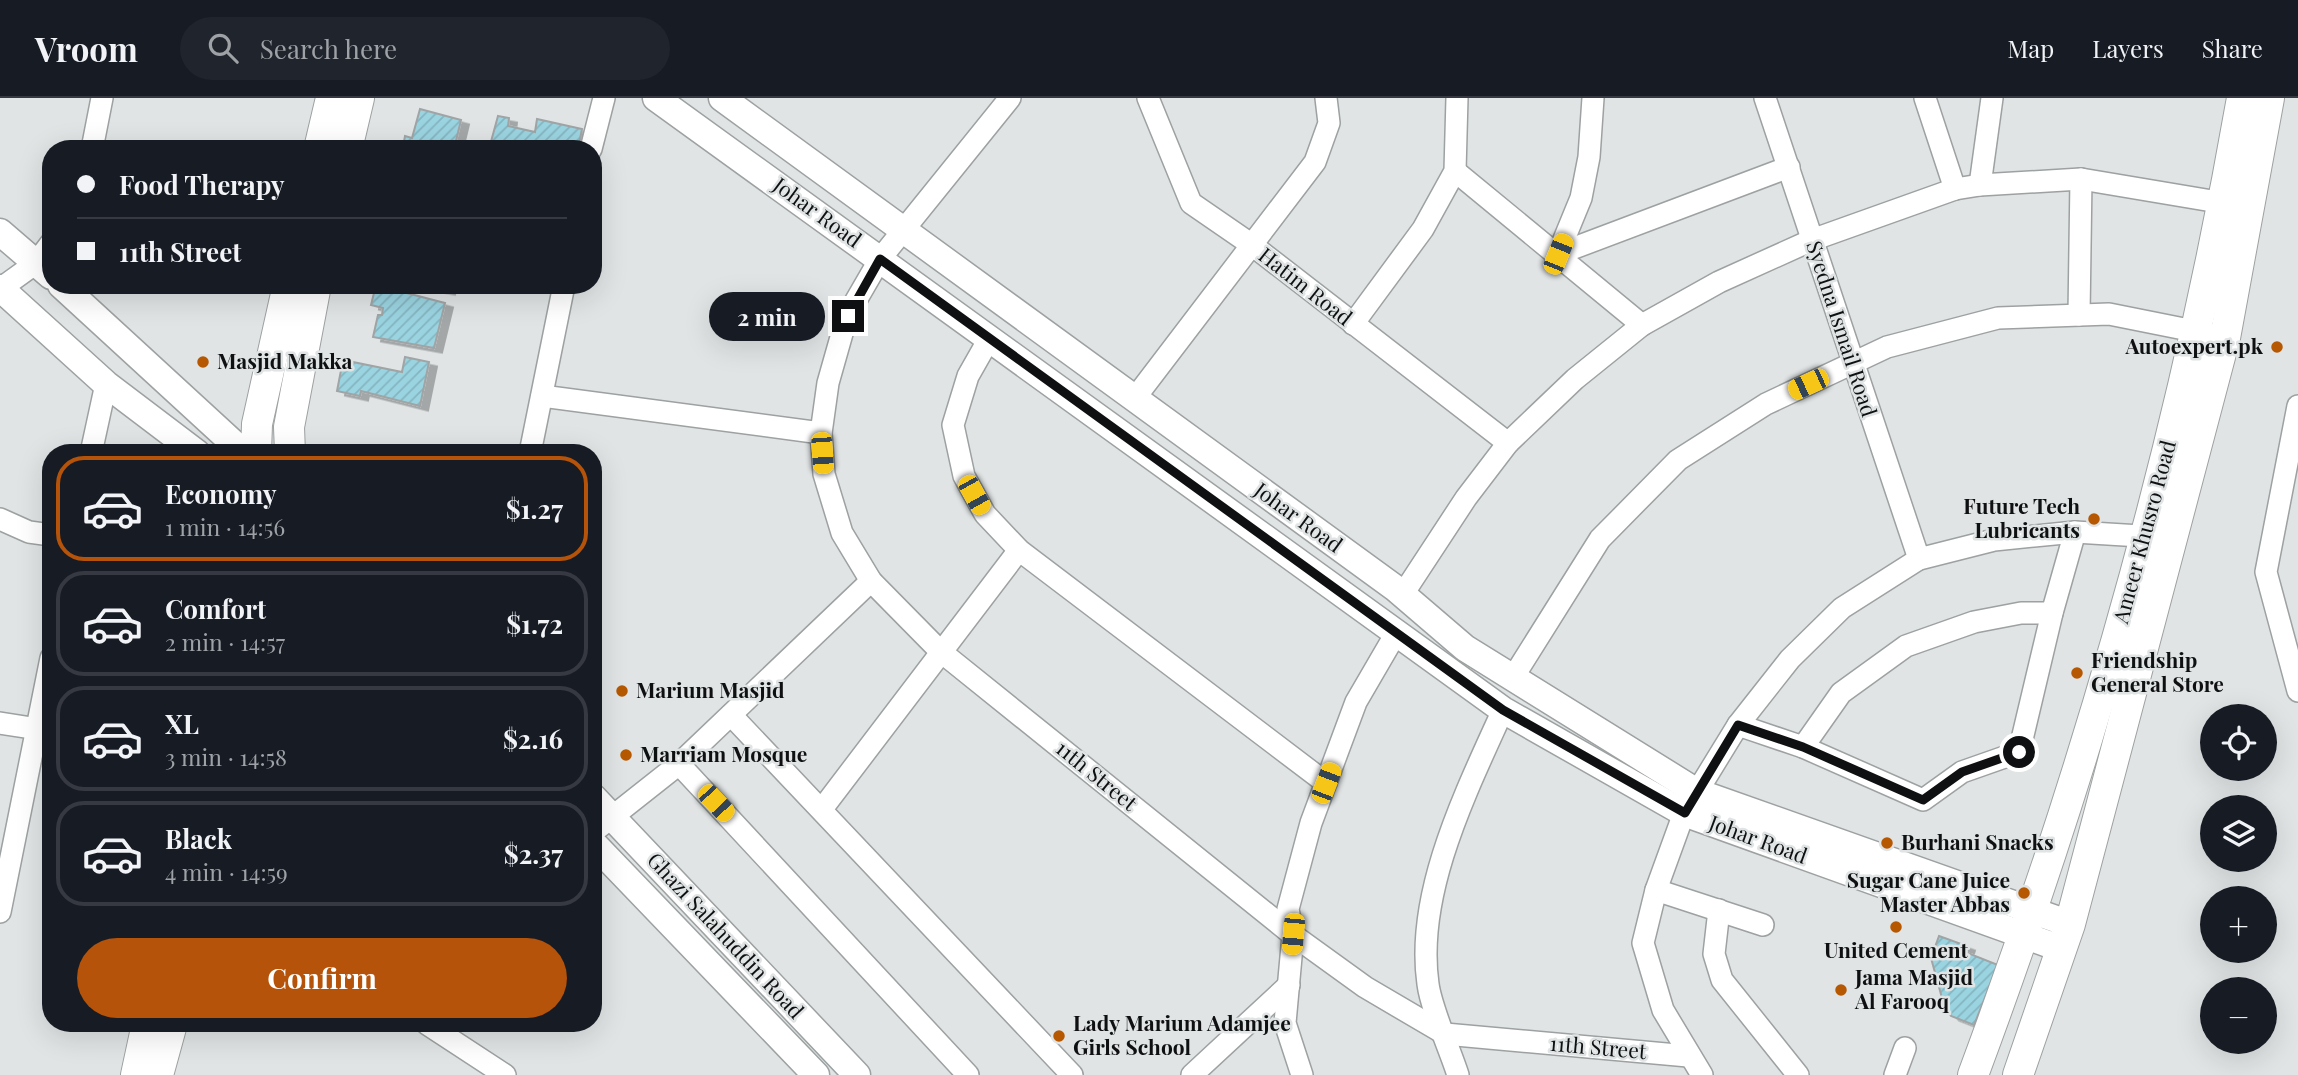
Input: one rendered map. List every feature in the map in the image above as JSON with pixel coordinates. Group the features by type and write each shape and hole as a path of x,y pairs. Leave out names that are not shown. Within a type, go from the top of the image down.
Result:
{"main road":[{"path":"321,140 331,98"},
{"path":"349,140 359,98"},
{"name":"Ameer Khusro Road","path":"1973,1075 2029,922 2225,338 2242,98"},
{"name":"Ameer Khusro Road","path":"2018,1075 2066,936 2160,538 2196,330 2269,98"},
{"path":"256,444 257,424 286,294"},
{"path":"290,444 289,427 314,294"},
{"path":"136,1075 144,1032"},
{"path":"158,1075 171,1032"}],"street":[{"path":"94,140 102,98"},
{"path":"593,140 604,98"},
{"name":"Johar Road","path":"656,98 1503,710 1691,803 2066,936"},
{"name":"Johar Road","path":"722,98 1399,591 1465,648 1691,803"},
{"name":"11th Street","path":"1010,98 880,259 848,316 828,383 821,433 824,474 842,533 871,581 940,651 1293,934 1365,987 1446,1034 1688,1056"},
{"name":"Hatim Road","path":"1148,98 1191,203 1252,246 1508,443"},
{"path":"1096,415 1126,391 1252,246 1315,162 1329,123 1326,98"},
{"path":"1353,324 1423,229 1455,171 1457,98"},
{"name":"Syedna Ismail Road","path":"1765,98 1919,559"},
{"path":"1925,98 1955,189"},
{"path":"1980,185 1992,98"},
{"path":"1558,254 1581,198 1589,157 1595,99"},
{"path":"1558,254 1789,167"},
{"path":"1455,171 1642,325"},
{"path":"2079,315 2081,179"},
{"path":"1302,1075 1285,1023 1293,934 1288,909 1311,822 1399,591 1508,443 1575,379 1642,325 1719,282 1812,240 1955,189 2081,179 2236,205"},
{"path":"0,232 42,258"},
{"path":"42,263 0,288 106,384 185,444"},
{"path":"71,294 234,444"},
{"path":"532,444 562,294"},
{"path":"1512,679 1600,539 1678,460 1766,404 1887,347 1998,318 2109,314 2225,338"},
{"path":"989,340 968,376 953,425 964,476 985,514 1019,551 1326,783"},
{"path":"93,444 106,384"},
{"path":"542,396 821,433"},
{"path":"2298,406 2266,572 2298,691"},
{"path":"0,519 29,532 42,534"},
{"path":"1702,1075 1688,1056 1663,1010 1643,943 1656,890 1691,803 1738,725 1816,630 1842,608 1919,559 1994,540 2076,532 2160,538"},
{"path":"1738,725 1803,747 1923,800 1962,772 2019,752 2052,613 2076,532"},
{"path":"822,809 940,651 1019,551"},
{"path":"603,825 680,764 871,581"},
{"path":"1803,747 1841,693 1906,646 1974,622 2021,613 2052,613"},
{"path":"1458,1075 1428,985 1429,905 1464,795 1503,710"},
{"path":"732,715 1072,1075"},
{"path":"0,723 42,730"},
{"path":"0,912 42,738"},
{"path":"680,764 968,1075"},
{"name":"Ghazi Salahuddin Road","path":"603,825 857,1075"},
{"name":"Ghazi Salahuddin Road","path":"602,851 816,1075"},
{"path":"1656,890 1763,925"},
{"path":"1718,910 1714,954 1722,980 1798,1075"},
{"path":"1192,1075 1289,985"},
{"path":"439,1032 505,1075"},
{"path":"1895,1075 1905,1048"}],"building":[{"path":"420,109 461,120 456,140 404,140 405,136 412,138"},
{"path":"498,116 509,118 508,126 535,132 537,119 582,129 580,140 491,140"},
{"path":"374,294 410,294 445,303 434,348 373,337 378,315 382,315 383,308 371,305"},
{"path":"405,357 429,362 420,406 361,391 360,396 337,391 343,360 402,372"},
{"path":"1939,936 1967,946 1965,952 1998,965 1974,1025 1951,1016 1945,1009 1931,958"}],"place":[{"name":"Autoexpert.pk","path":"2277,347"},
{"name":"Masjid Makka","path":"203,362"},
{"name":"Future Tech Lubricants","path":"2094,519"},
{"name":"Friendship General Store","path":"2077,673"},
{"name":"Marium Masjid","path":"622,691"},
{"name":"Marriam Mosque","path":"626,755"},
{"name":"Burhani Snacks","path":"1887,843"},
{"name":"Sugar Cane Juice Master Abbas","path":"2024,893"},
{"name":"United Cement","path":"1896,927"},
{"name":"Jama Masjid Al Farooq","path":"1841,990"},
{"name":"Lady Marium Adamjee Girls School","path":"1059,1036"}],"route":[{"path":"848,316 880,259 1395,635 1503,710 1685,813 1738,725 1803,747 1923,800 1962,772 2019,752"}]}
